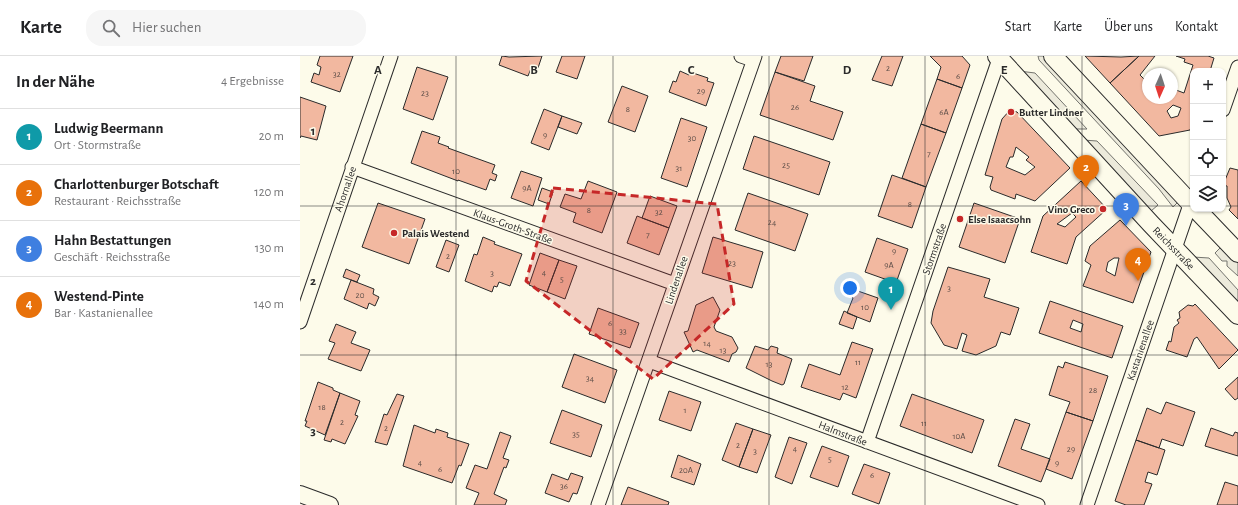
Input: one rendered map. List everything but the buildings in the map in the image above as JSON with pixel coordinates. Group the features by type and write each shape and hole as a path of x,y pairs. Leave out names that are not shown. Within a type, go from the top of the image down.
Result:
{"main road":[{"path":"1053,56 1190,200"},
{"name":"Reichsstraße","path":"999,57 1238,315"},
{"path":"1201,212 1238,253"}],"street":[{"name":"Ahornallee","path":"300,322 391,56"},
{"name":"Lindenallee","path":"598,505 675,284 750,57"},
{"name":"Stormstraße","path":"867,442 999,57"},
{"path":"1225,104 1238,67"},
{"name":"Klaus-Groth-Straße","path":"352,167 675,284"},
{"name":"Kastanienallee","path":"1087,505 1175,248 1190,210"},
{"name":"Halmstraße","path":"649,360 1038,505"},
{"path":"300,494 330,505"}],"highlighted area":[{"path":"553,188 717,204 734,304 653,379 526,281"}],"shaded area":[{"path":"1038,56 1044,56 1179,201 1173,207 1159,189 1039,60"},
{"path":"1019,71 1035,73 1087,129 1074,129"},
{"path":"1083,140 1097,141 1158,205 1151,211"},
{"path":"1222,246 1238,263 1238,276 1227,266 1227,261 1222,261 1215,253"},
{"path":"1193,257 1209,258 1238,290 1238,306"}],"place":[{"name":"Butter Lindner","path":"1011,112"},
{"name":"Charlottenburger Botschaft","path":"1086,188"},
{"name":"Vino Greco","path":"1103,209"},
{"name":"Else Isaacsohn","path":"960,219"},
{"name":"Hahn Bestattungen","path":"1126,226"},
{"name":"Palais Westend","path":"394,233"},
{"name":"Westend-Pinte","path":"1138,281"},
{"name":"Ludwig Beermann","path":"891,310"}]}
